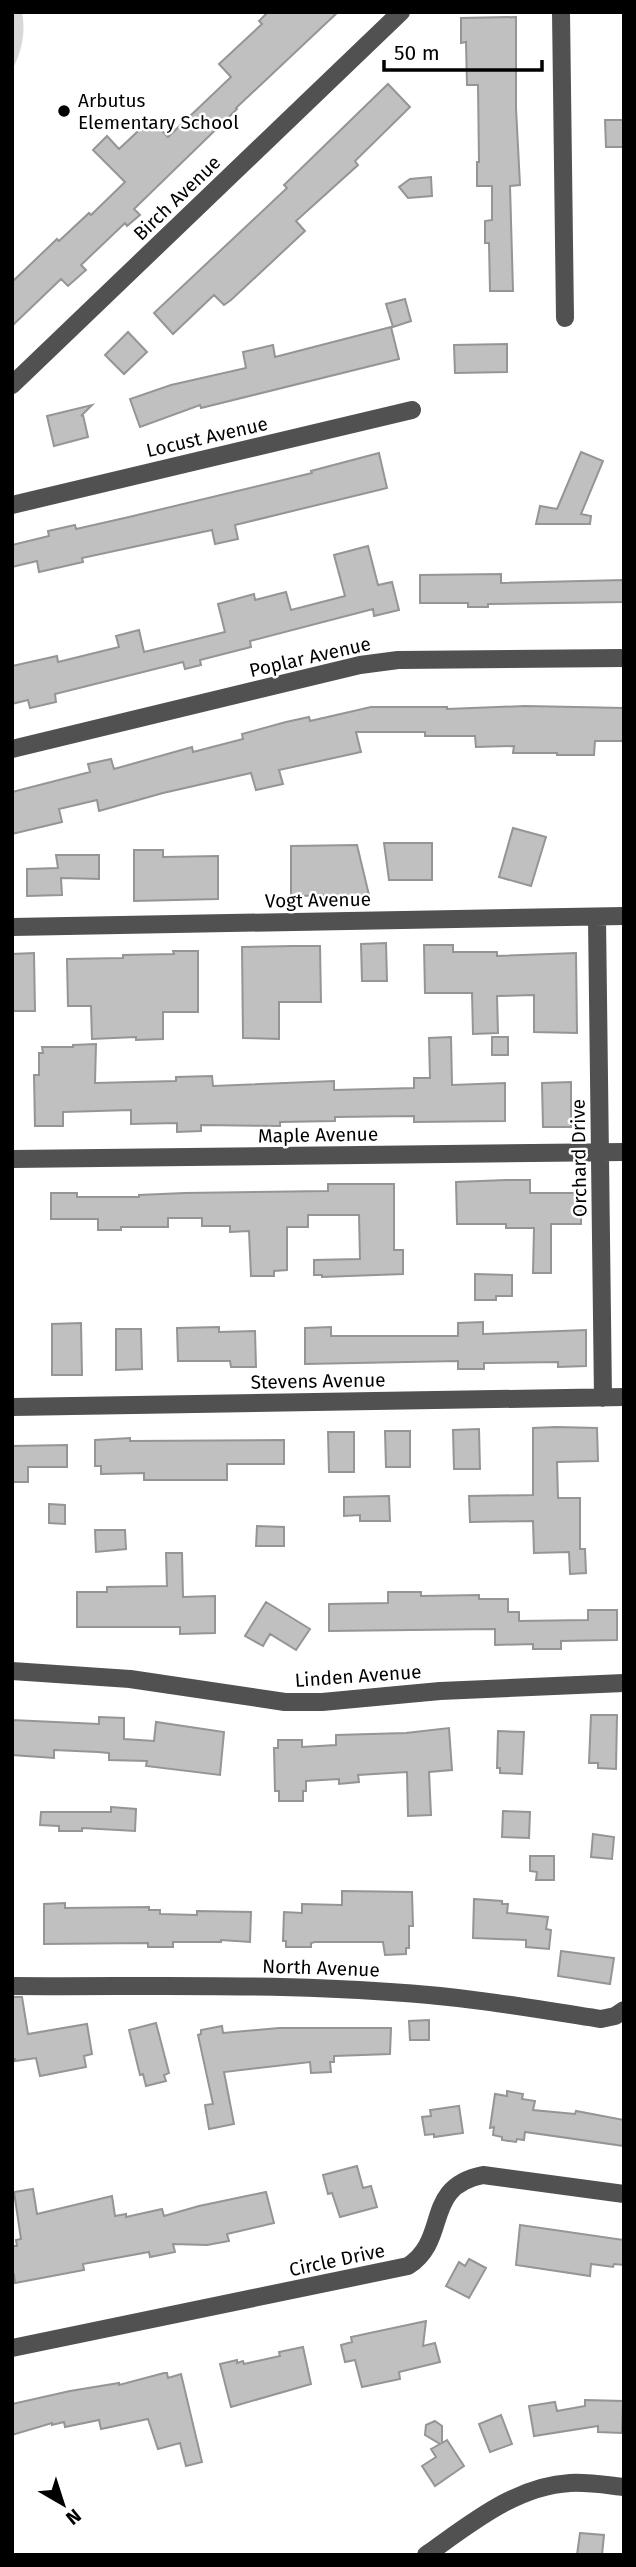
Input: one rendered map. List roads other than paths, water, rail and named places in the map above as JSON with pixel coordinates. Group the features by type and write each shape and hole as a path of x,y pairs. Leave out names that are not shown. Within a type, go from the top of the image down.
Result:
{"street":[{"name":"Birch Avenue","path":"12,385 401,12"},
{"path":"561,12 565,318"},
{"name":"Locust Avenue","path":"12,505 411,410"},
{"name":"Poplar Avenue","path":"12,749 360,665 412,659 624,658"},
{"name":"Vogt Avenue","path":"12,926 624,916"},
{"name":"Orchard Drive","path":"597,917 603,1398"},
{"name":"Maple Avenue","path":"12,1159 624,1152"},
{"name":"Stevens Avenue","path":"12,1407 624,1397"},
{"name":"Linden Avenue","path":"12,1671 130,1679 285,1702 322,1702 440,1691 624,1684"},
{"name":"North Avenue","path":"12,1986 280,1987 388,1991 462,1997 601,2020 624,2010"},
{"name":"Circle Drive","path":"12,2348 408,2266 420,2259 428,2246 443,2200 455,2186 467,2178 483,2175 624,2194"},
{"path":"426,2555 509,2500 542,2487 570,2483 624,2487"}],"place":[{"name":"Arbutus Elementary School","path":"64,111"}]}
